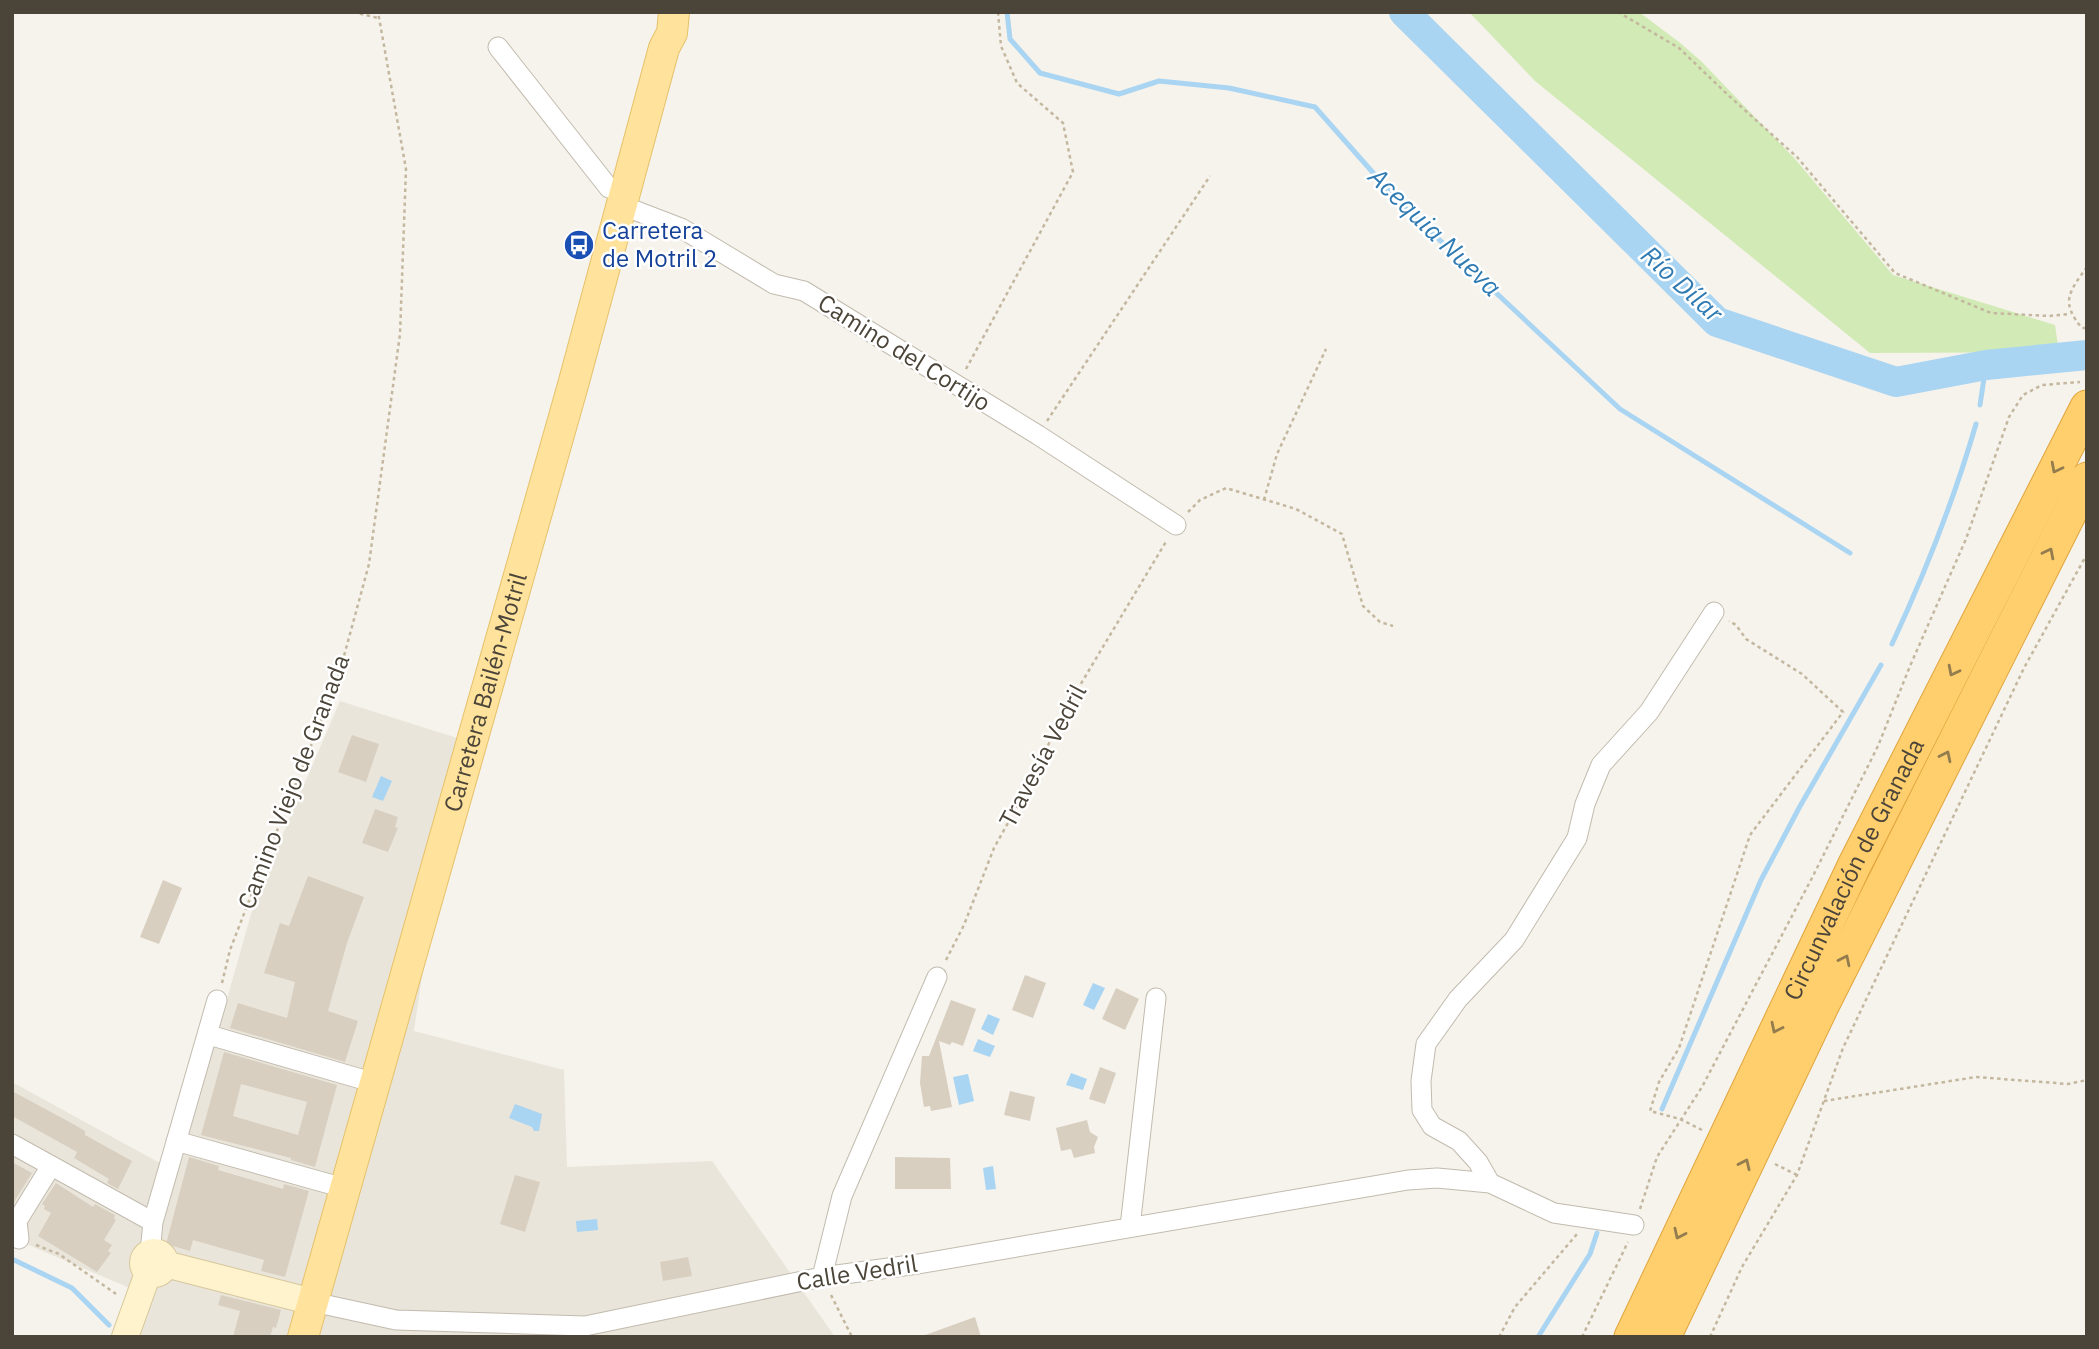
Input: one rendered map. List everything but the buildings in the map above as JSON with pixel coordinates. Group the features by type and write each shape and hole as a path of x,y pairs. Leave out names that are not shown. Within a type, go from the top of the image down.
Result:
{"highway":[{"name":"Circunvalación de Granada","path":"1631,1337 1854,866 2083,394"},
{"name":"Circunvalación de Granada","path":"1664,1337 1821,1008 2087,479"}],"main road":[{"name":"Carretera Bailén-Motril","path":"660,12 664,48"},
{"name":"Carretera Bailén-Motril","path":"303,1337 664,48 672,33 674,12"}],"street":[{"name":"Camino del Cortijo","path":"498,47 609,188 623,199 681,228 774,284 804,291 1038,435 1175,525"},
{"path":"1490,1183 1478,1162 1459,1141 1432,1126 1422,1110 1426,1044 1458,999 1514,940 1577,838 1585,804 1601,765 1649,712 1714,612"},
{"path":"822,1277 842,1196 937,977"},
{"path":"1130,1227 1156,998"},
{"path":"125,1337 135,1305 154,1263 153,1222 217,1000"},
{"path":"208,1035 375,1083"},
{"path":"176,1142 344,1188"},
{"path":"12,1144 153,1222"},
{"path":"19,1239 17,1221 51,1166"},
{"name":"Calle Vedril","path":"313,1302 396,1321 585,1331 822,1277 918,1264 1408,1180 1437,1178 1490,1183 1555,1213 1634,1226"},
{"path":"154,1263 313,1302"}],"path":[{"path":"353,12 378,18"},
{"name":"Camino Viejo de Granada","path":"217,1000 234,939 338,678 369,564 400,334 406,169 378,12"},
{"path":"957,386 1073,172 1063,122 1017,83 1001,46 998,12"},
{"path":"1618,12 1679,48 1797,157 1895,273 1992,313 2049,316 2070,314"},
{"path":"1038,435 1210,176"},
{"path":"2087,267 2073,286 2068,301 2070,314 2082,328 2087,328"},
{"path":"1264,500 1277,454 1326,349"},
{"path":"1582,1337 1634,1226 1657,1157 1702,1087 1878,746 1966,538 2009,417 2023,395 2042,385 2083,394"},
{"name":"Travesía Vedril","path":"937,977 964,925 994,848 1033,778 1061,717 1175,525 1200,500 1226,488 1296,509 1342,534 1363,606 1380,622 1393,625"},
{"path":"1710,1337 1742,1267 1797,1175 1843,1048 2024,668 2087,554"},
{"path":"1704,1131 1680,1119 1650,1111 1659,1082 1679,1048 1749,835 1843,712 1802,674 1746,639 1736,625 1714,612"},
{"path":"1824,1101 1976,1077 2068,1084 2087,1080"},
{"path":"1769,1161 1797,1175"},
{"path":"1499,1337 1516,1307 1589,1219"},
{"path":"19,1239 59,1254 135,1305"},
{"path":"822,1277 852,1337"}],"shaded area":[{"path":"340,701 457,738 414,1031 564,1070 567,1167 712,1161 835,1337 135,1337 151,1297 12,1238 12,1082 178,1173 251,914"}],"green space":[{"path":"1469,12 1639,12 1701,61 1795,159 1893,275 2055,325 2059,352 1870,353 1535,81"}],"water":[{"path":"381,776 392,781 383,801 372,797"},
{"path":"1093,983 1105,988 1094,1010 1083,1005"},
{"path":"988,1014 1000,1019 993,1035 981,1029"},
{"path":"978,1039 995,1046 990,1057 973,1051"},
{"path":"1071,1073 1087,1079 1083,1090 1066,1085"},
{"path":"968,1074 974,1101 959,1105 953,1077"},
{"path":"515,1104 542,1114 539,1131 509,1118"},
{"path":"993,1166 996,1189 986,1190 983,1168"},
{"path":"597,1219 598,1230 577,1232 576,1221"}],"waterway":[{"name":"Acequia Nueva","path":"1007,12 1010,39 1040,73 1119,94 1159,81 1229,88 1315,107 1398,201 1620,409 1850,553"},
{"name":"Río Dílar","path":"1404,12 1717,322 1896,382 1986,365 2087,355"},
{"path":"1980,405 1986,365"},
{"path":"1892,644 1938,536 1976,424"},
{"path":"1662,1109 1761,880 1881,665"},
{"path":"1538,1337 1590,1254 1597,1233"},
{"path":"12,1259 72,1288 109,1325"}],"place":[{"name":"Carretera de Motril 2","path":"579,245"}]}
